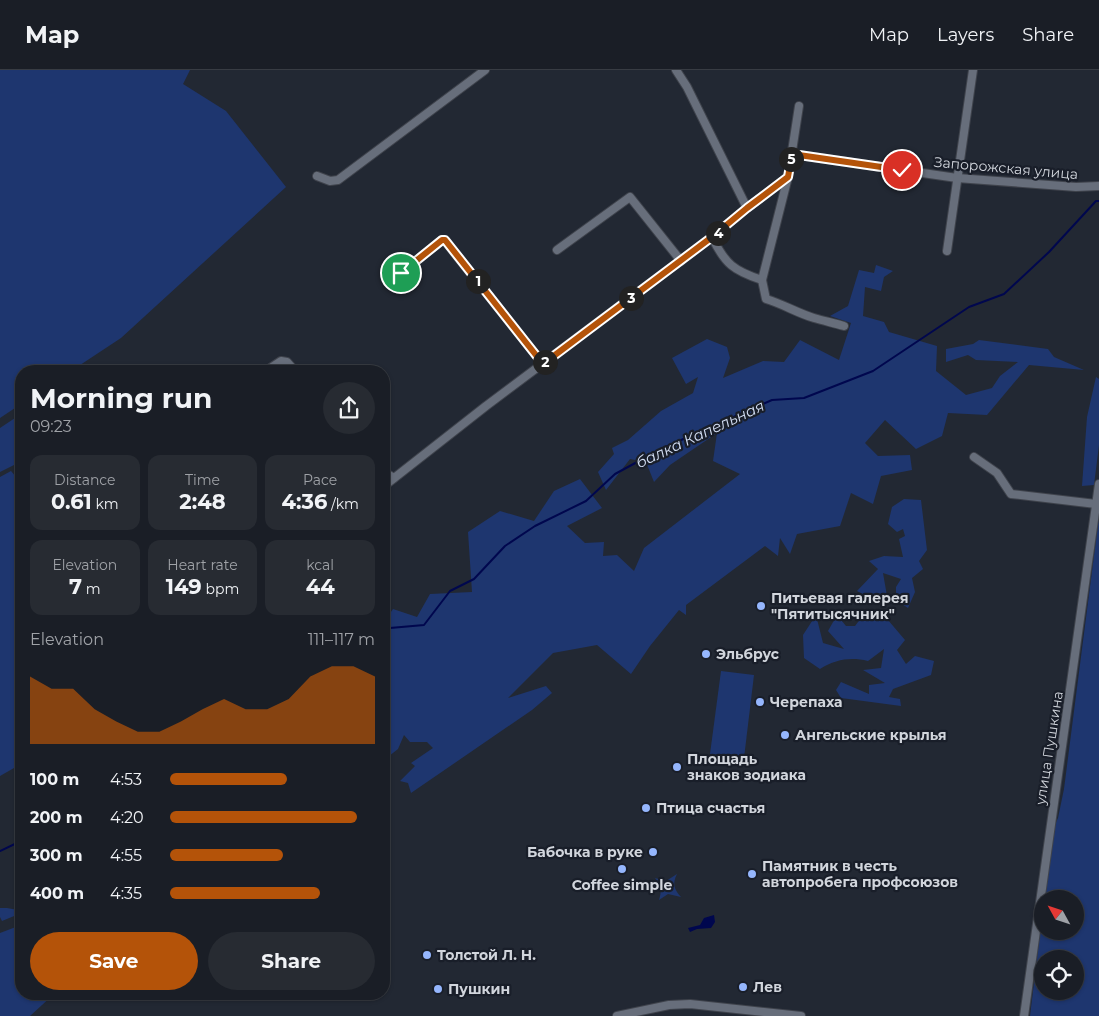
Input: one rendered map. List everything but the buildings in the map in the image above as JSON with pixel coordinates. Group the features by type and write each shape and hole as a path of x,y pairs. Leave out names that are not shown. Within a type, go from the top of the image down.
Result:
{"street":[{"path":"317,176 330,181 338,180 485,70"},
{"path":"676,70 747,208"},
{"path":"947,251 973,70"},
{"path":"799,106 788,177 762,280 766,299 784,304 792,310 814,318 844,326"},
{"name":"Запорожская улица","path":"792,154 957,178 1076,187 1099,186"},
{"path":"390,481 681,261 788,177"},
{"path":"557,250 630,197 681,261"},
{"path":"712,237 721,254 731,266 743,274 762,280"},
{"path":"401,273 442,240 445,240 543,364"},
{"path":"274,365 280,361 287,362 290,365"},
{"path":"974,457 997,473 1011,494 1096,504"},
{"path":"390,476 394,478"},
{"name":"улица Пушкина","path":"1024,1016 1099,484"},
{"path":"617,1016 669,1005 690,1004 801,1016"},
{"path":"711,1016 713,1007"}],"shaded area":[{"path":"0,70 190,70 183,84 226,111 286,187 121,338 80,365 15,365 15,408 0,418"},
{"path":"876,265 893,271 884,277 881,291 865,287 863,316 884,322 889,332 937,346 936,371 966,395 992,388 1000,376 1018,362 976,360 968,355 946,362 946,349 973,344 979,340 1048,349 1054,357 1084,370 1029,365 987,415 948,413 942,436 916,449 885,420 865,443 878,456 910,455 912,470 881,476 873,504 851,493 840,526 797,534 790,554 780,538 778,556 765,546 686,605 686,615 679,610 650,646 631,674 597,645 553,653 508,698 546,686 552,693 532,710 411,793 408,783 400,781 415,766 411,763 433,748 427,742 410,742 404,735 398,749 390,755 390,613 393,609 417,617 430,594 472,592 468,532 500,511 534,521 554,491 580,479 602,508 567,526 585,543 604,542 603,556 617,555 634,571 644,548 740,474 713,461 717,433 670,465 654,482 646,462 630,459 606,490 598,472 614,454 612,448 628,440 661,411 693,393 698,377 686,384 672,358 707,339 727,347 730,358 723,378 763,361 784,362 800,340 839,360 851,323 830,316 848,306 859,270 874,273"},
{"path":"1096,377 1099,379 1099,445 1094,485 1082,486 1087,417"},
{"path":"15,418 15,464 0,472 0,428"},
{"path":"11,471 15,476 15,767 0,776 0,477"},
{"path":"904,499 921,500 927,550 919,561 923,569 912,578 915,592 908,608 896,600 896,587 901,579 883,573 887,596 884,605 857,591 878,569 869,561 884,556 903,557 899,539 905,536 903,529 897,532 888,524 892,507"},
{"path":"1099,517 1099,1016 1030,1016 1034,983 1034,1000 1084,1000 1084,950 1038,950 1039,940 1084,940 1084,890 1046,890 1054,827 1058,818 1064,789"},
{"path":"882,613 905,640 897,650 906,664 915,656 934,661 931,675 893,689 889,697 900,699 901,706 841,698 836,690 841,682 869,694 869,685 885,683 863,670 881,668 884,649 868,661 844,660 820,669 804,658 803,635 816,615 823,643 844,649 828,631 837,615 846,626 855,626 864,614"},
{"path":"721,671 754,675 744,758 710,754"},
{"path":"677,874 674,886 681,897 668,894 659,900 660,889 655,878 666,881"},
{"path":"0,908 15,909 15,916 2,921"},
{"path":"714,915 715,922 711,928 697,929 690,932 688,928 700,925 704,918"},
{"path":"15,927 15,1000 47,1000 30,1016 0,1016 0,933"}],"waterway":[{"name":"балка Капельная","path":"390,628 424,625 450,591 474,579 505,546 535,526 586,501 615,474 663,448 772,400 804,398 873,371 969,307 1004,294 1049,252 1096,201 1099,201"},
{"name":"балка Капельная","path":"0,851 15,844"}],"place":[{"name":"Питьевая галерея \"Пятитысячник\"","path":"761,606"},
{"name":"Эльбрус","path":"706,654"},
{"name":"Черепаха","path":"760,702"},
{"name":"Ангельские крылья","path":"785,735"},
{"name":"Площадь знаков зодиака","path":"677,767"},
{"name":"Птица счастья","path":"646,808"},
{"name":"Бабочка в руке","path":"653,852"},
{"name":"Coffee simple","path":"622,869"},
{"name":"Памятник в честь автопробега профсоюзов","path":"752,874"},
{"name":"Толстой Л. Н.","path":"427,955"},
{"name":"Лев","path":"743,987"},
{"name":"Пушкин","path":"438,989"}],"route":[{"path":"401,273 442,240 445,240 543,364 712,237 788,177 792,154 902,170"}]}
